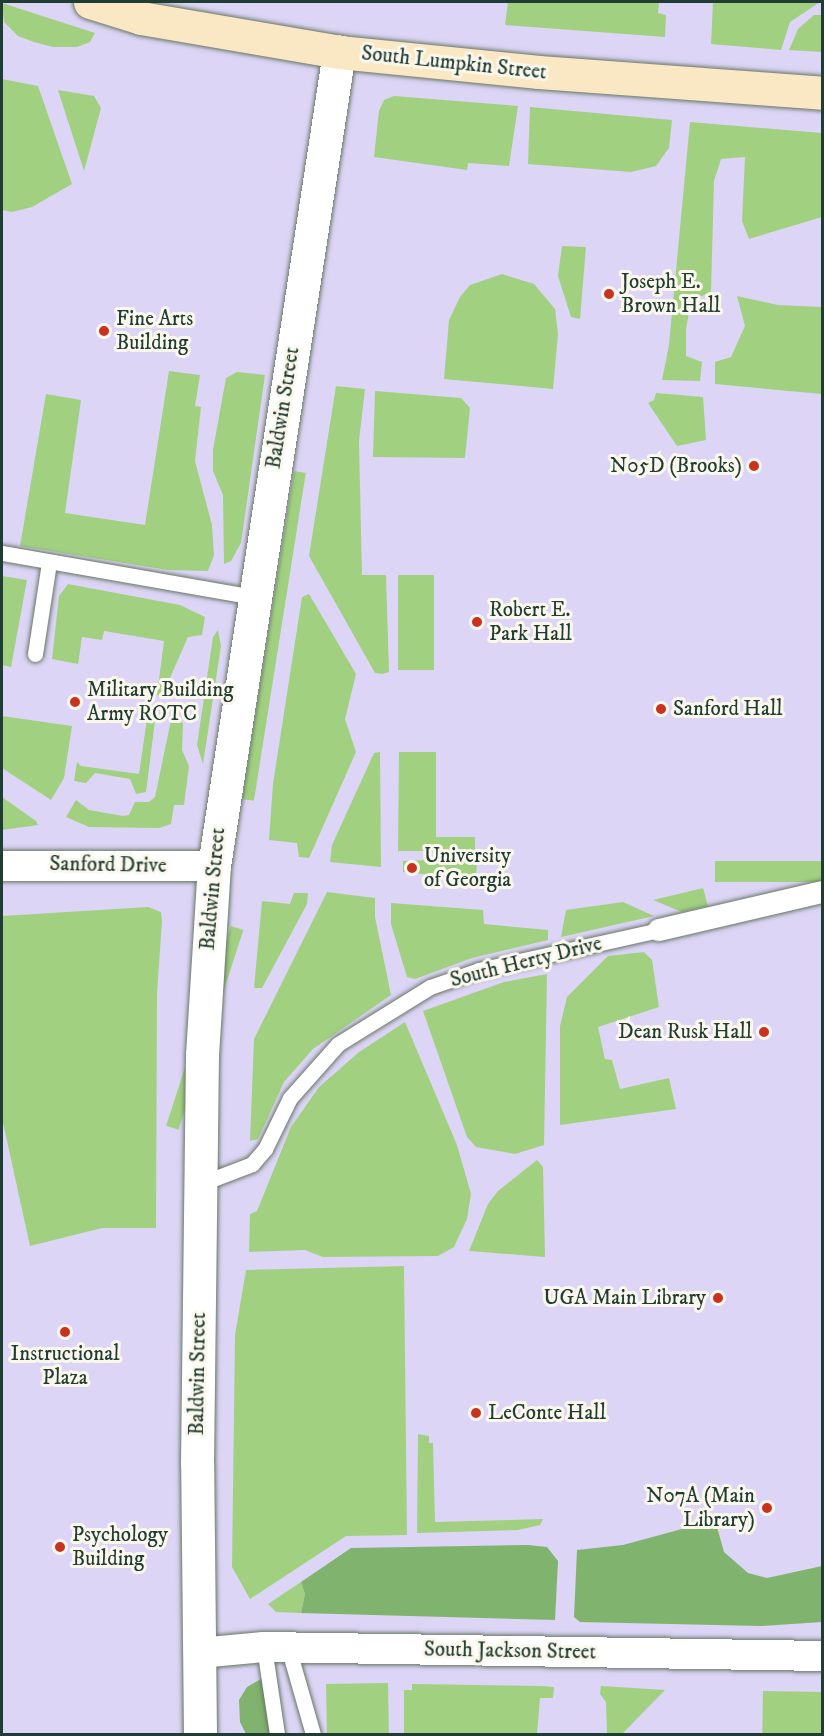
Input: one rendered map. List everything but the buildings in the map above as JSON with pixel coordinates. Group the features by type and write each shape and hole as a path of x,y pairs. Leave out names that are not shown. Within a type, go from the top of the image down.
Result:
{"main road":[{"name":"South Lumpkin Street","path":"90,2 141,18 339,52 539,72 822,93"}],"street":[{"name":"Baldwin Street","path":"200,1734 202,1055 214,866 253,597 339,52"},
{"name":"Sanford Drive","path":"2,866 214,866"},
{"name":"South Herty Drive","path":"659,930 822,892"},
{"name":"South Jackson Street","path":"199,1653 276,1647 822,1656"}],"lane":[{"path":"2,553 253,597"},
{"path":"35,654 49,562"},
{"name":"South Herty Drive","path":"200,1184 252,1164 265,1149 291,1098 338,1044 430,987 479,970 659,930"},
{"path":"276,1647 277,1734"},
{"path":"276,1647 313,1734"}],"shaded area":[{"name":"University of Georgia","path":"2,2 822,2 822,1734 2,1734"}],"green space":[{"path":"508,2 659,2 658,13 666,15 665,37 505,25"},
{"path":"713,2 820,2 790,22 781,50 711,44"},
{"path":"2,3 95,33 90,42 77,47 53,47 34,42 18,36 4,22"},
{"path":"814,15 822,15 822,52 789,50 798,29"},
{"path":"2,79 38,86 72,184 32,207 12,212 2,210"},
{"path":"58,90 94,96 101,108 84,171"},
{"path":"394,96 518,106 509,166 468,163 467,170 374,157 379,111 384,100"},
{"path":"530,107 672,120 669,148 656,166 631,172 528,164"},
{"path":"690,122 822,133 822,217 749,239 742,221 745,157 721,159 714,181 711,292 691,301 686,329 686,356 702,362 700,381 662,380 669,345"},
{"path":"562,246 586,247 580,319 571,317 558,276"},
{"path":"502,274 534,284 555,309 558,334 553,389 444,379 449,320 460,297 470,285"},
{"path":"737,296 778,305 822,307 822,394 715,384 715,362 731,357 745,326"},
{"path":"169,371 200,375 195,406 201,407 195,461 212,525 214,555 208,571 168,570 20,546 46,394 81,400 65,513 145,525"},
{"path":"237,372 265,375 241,543 231,561 224,564 223,495 213,471 213,450 226,378"},
{"path":"336,386 365,389 359,441 362,575 386,575 389,672 382,674 375,673 309,556"},
{"path":"375,391 461,398 470,408 465,458 373,457"},
{"path":"656,393 703,397 706,440 677,446 648,403 654,400"},
{"path":"294,471 306,473 254,801 242,799"},
{"path":"398,575 434,575 434,670 398,670"},
{"path":"2,576 27,580 11,667 2,665"},
{"path":"68,584 180,605 205,617 202,635 188,637 162,696 157,695 164,641 104,631 102,640 82,637 78,664 52,659 59,596"},
{"path":"309,594 356,674 345,719 356,752 309,858 299,857 297,843 269,840 273,784 302,597"},
{"path":"218,630 221,646 203,764 197,745 213,637"},
{"path":"2,716 72,726 64,778 51,800 2,768"},
{"path":"147,719 155,721 146,792 136,794 130,779 95,773 86,783 74,781 77,762 81,766 139,774"},
{"path":"171,720 183,723 182,750 189,766 184,805 174,805 171,824 159,828 89,827 66,817 76,800 89,810 123,816 129,815 135,802 149,802 155,797"},
{"path":"380,752 381,867 330,862 332,845 374,753"},
{"path":"399,752 436,752 436,837 475,837 475,851 398,851"},
{"path":"2,797 36,821 38,825 2,830"},
{"path":"477,858 476,879 403,872 403,861"},
{"path":"715,861 822,861 822,882 715,882"},
{"path":"703,888 708,906 682,912 653,900"},
{"path":"327,892 375,898 375,917 391,995 313,1049 284,1082 258,1139 250,1141 254,1039"},
{"path":"294,893 308,893 307,904 262,988 254,988 262,901 290,904"},
{"path":"623,902 654,916 561,937 566,910"},
{"path":"391,903 483,910 484,924 548,930 548,940 472,958 415,979 407,977 391,924"},
{"path":"148,907 161,912 162,921 157,994 156,1228 102,1228 30,1246 2,1118 2,916"},
{"path":"231,926 243,930 178,1130 166,1126"},
{"path":"644,952 652,960 659,1007 598,1027 605,1059 612,1060 620,1089 669,1078 676,1109 560,1125 560,1026 567,997 608,956"},
{"path":"547,974 544,1145 515,1154 476,1147 467,1137 423,1011 504,982"},
{"path":"405,1022 457,1145 471,1194 467,1219 454,1247 438,1256 323,1257 305,1250 249,1252 250,1214 257,1211 291,1127 319,1087 359,1052"},
{"path":"537,1160 543,1167 545,1257 469,1251 488,1204 498,1191"},
{"path":"404,1266 407,1535 346,1536 250,1599 232,1567 235,1335 246,1270"},
{"path":"418,1434 429,1436 429,1443 433,1443 435,1522 543,1519 540,1525 518,1530 417,1533"},
{"path":"715,1520 724,1552 748,1573 767,1578 822,1566 822,1622 761,1626 580,1622 574,1617 577,1550 623,1545"},
{"path":"528,1545 547,1547 558,1561 555,1620 301,1613 305,1594 301,1582 351,1548"},
{"path":"301,1582 305,1594 301,1613 276,1612 268,1604"},
{"path":"261,1679 271,1734 246,1734 240,1722 239,1700 247,1687"},
{"path":"388,1683 389,1734 327,1734 326,1684"},
{"path":"412,1684 554,1687 553,1698 540,1698 537,1734 404,1734 404,1690 412,1690"},
{"path":"601,1686 665,1690 622,1734 607,1734 606,1702 600,1694"},
{"path":"763,1691 822,1692 821,1734 762,1734"}],"place":[{"name":"Joseph E. Brown Hall","path":"609,294"},
{"name":"Fine Arts Building","path":"104,331"},
{"name":"N05D (Brooks)","path":"754,466"},
{"name":"Robert E. Park Hall","path":"477,622"},
{"name":"Military Building Army ROTC","path":"75,702"},
{"name":"Sanford Hall","path":"661,709"},
{"name":"University of Georgia","path":"412,868"},
{"name":"Dean Rusk Hall","path":"764,1032"},
{"name":"UGA Main Library","path":"718,1298"},
{"name":"Instructional Plaza","path":"65,1332"},
{"name":"LeConte Hall","path":"476,1413"},
{"name":"N07A (Main Library)","path":"767,1508"},
{"name":"Psychology Building","path":"60,1547"}]}
